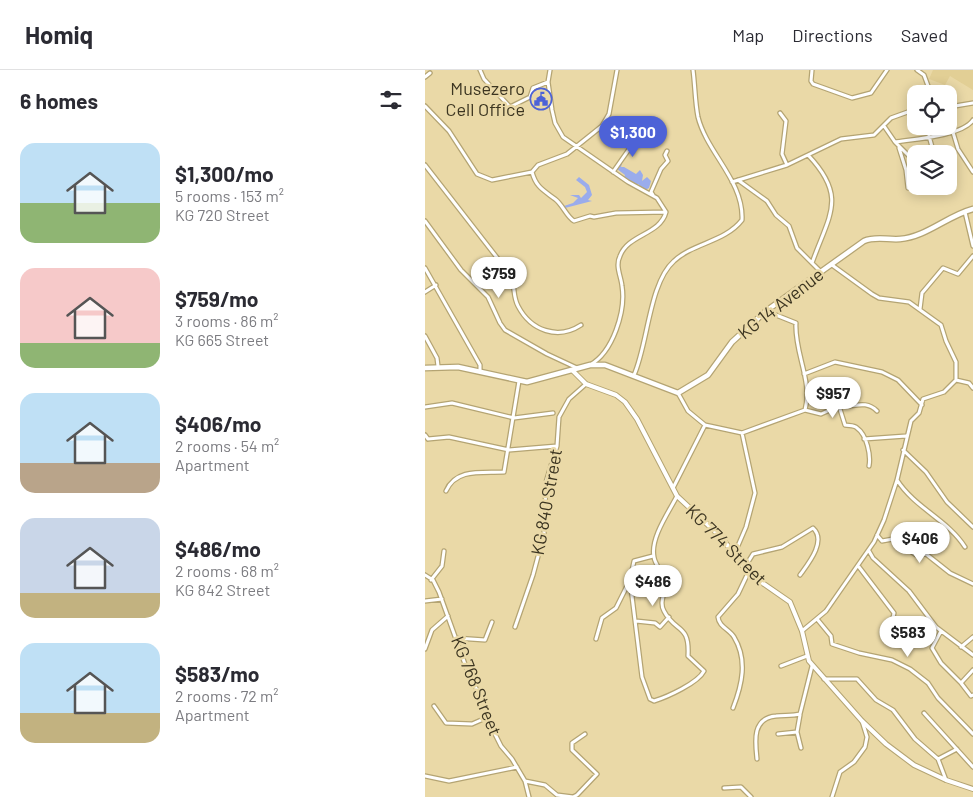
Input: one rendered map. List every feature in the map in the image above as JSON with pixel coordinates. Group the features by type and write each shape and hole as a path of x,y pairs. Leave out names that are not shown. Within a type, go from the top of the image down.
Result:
{"main road":[{"name":"KG 14 Avenue","path":"678,393 708,375 732,342 766,311 869,239 913,237 973,210"},
{"path":"425,368 438,366 480,371 519,381 537,380 590,365 612,366 678,393"}],"street":[{"path":"480,70 484,79 510,108 530,97 533,88 548,82"},
{"path":"550,70 548,82 555,124 563,137 613,172 657,198"},
{"path":"425,106 449,131 477,174 492,180 531,172 538,165 567,154 577,147 607,120 617,70"},
{"path":"634,376 640,362 656,292 665,272 673,262 684,254 726,234 742,220 742,206 732,182 707,137 699,117 693,70"},
{"path":"812,70 811,81 813,84 852,98 871,93 887,70"},
{"path":"917,70 927,80 928,85"},
{"path":"425,76 430,73"},
{"path":"957,106 973,103"},
{"path":"732,182 787,165 814,150 841,139 874,135 897,115 907,112"},
{"path":"780,113 786,121 782,154 787,165"},
{"path":"957,130 966,127 973,120"},
{"path":"884,126 899,148 907,155"},
{"path":"613,172 639,135"},
{"path":"895,142 935,135"},
{"path":"954,135 963,158 973,172"},
{"path":"929,136 931,145"},
{"path":"899,148 907,179"},
{"path":"666,212 651,192 661,169 668,161 665,155 667,151"},
{"path":"808,155 823,171 833,197 832,208 812,263"},
{"path":"425,165 509,273 515,282 517,304 529,320 542,329 553,333 567,332 581,325"},
{"path":"531,172 534,182 540,190 555,198 575,221 590,216 616,213 666,212"},
{"path":"738,180 767,201 776,215 789,226 797,248 821,272"},
{"path":"590,365 597,360 608,344 620,319 622,296 617,264 620,256 630,242 661,224 666,212"},
{"path":"965,212 973,246"},
{"path":"425,222 461,270 488,297 505,330 578,369"},
{"path":"920,309 922,293 943,268 958,274 973,256"},
{"path":"802,631 826,611 869,551 884,520 897,480 902,449 911,421 919,413 926,397 944,392 956,380 956,362 946,341 943,329 909,302 879,298 832,265"},
{"path":"425,268 480,365 480,371"},
{"path":"425,292 436,285"},
{"path":"766,311 795,322 796,338 804,374 805,410"},
{"path":"425,336 437,358 438,366"},
{"path":"804,374 835,362 873,370 898,380 922,405"},
{"name":"KG 774 Street","path":"572,370 586,384 616,395 625,402 637,419 677,496 722,538 748,573 790,602 802,631 807,656 812,666 862,720 886,744 914,765 973,789"},
{"path":"956,380 969,383 973,388"},
{"path":"446,491 451,481 461,475 504,472 519,381"},
{"name":"KG 840 Street","path":"515,627 533,575 543,534 546,482 557,446 559,417 569,399 586,384"},
{"path":"678,393 689,411 705,425 742,433 805,410 821,414 839,406 863,404 877,411"},
{"path":"425,407 452,403 514,418 553,414"},
{"path":"839,406 845,425 857,427 864,439 870,456 869,466"},
{"path":"673,489 705,425"},
{"path":"734,556 746,527 755,493 742,433"},
{"path":"425,434 427,440 449,437 509,450 557,446"},
{"path":"864,439 906,436"},
{"path":"902,449 926,472 947,502 973,527"},
{"path":"897,480 918,504 953,531 965,547"},
{"path":"630,580 636,622 636,643 642,677 652,701 682,688 703,672 688,656 689,645 685,633 669,617 662,606 665,582 653,556 657,537 677,496"},
{"path":"741,564 748,562 753,554 782,547 813,528 817,535 816,553 800,575"},
{"path":"877,535 882,541 893,539 917,555 926,554 950,573 973,584"},
{"path":"431,580 442,566 444,551"},
{"path":"869,551 873,558 909,591 931,621 973,655"},
{"path":"596,639 602,618 616,608 630,580 634,561 653,556"},
{"path":"859,567 894,613 891,627"},
{"path":"733,708 740,691 743,662 734,636 720,624 718,617 738,594 748,573"},
{"name":"KG 768 Street","path":"425,575 431,580 442,599 467,670 483,700 488,717 501,746 525,781 529,797"},
{"path":"425,601 442,599"},
{"path":"425,648 432,630 447,616"},
{"path":"636,622 655,623 660,627 669,617"},
{"path":"817,619 831,636 832,644 859,653 892,660 921,677 973,734"},
{"path":"456,638 485,640 492,622"},
{"path":"941,631 931,648 941,663 972,696"},
{"path":"961,647 973,637"},
{"path":"781,666 807,656"},
{"path":"801,748 797,732 812,666"},
{"path":"961,683 973,670"},
{"path":"823,679 857,679 876,700 893,710 915,738 938,760 947,780"},
{"path":"434,706 446,722 472,724 488,717"},
{"path":"924,713 973,767"},
{"path":"757,759 756,730 760,723 771,717 800,714"},
{"path":"832,797 840,772 854,762 865,747 867,737 862,720"},
{"path":"778,734 797,732"},
{"path":"525,781 545,785 557,795 573,797 577,795 597,774 573,750 572,743 585,734"},
{"path":"950,752 952,744"},
{"path":"938,760 957,749"},
{"path":"425,776 449,781 517,767"},
{"path":"724,788 741,787 751,797"}],"shaded area":[{"path":"933,70 973,70 973,90 950,76 945,85 929,79"},
{"path":"623,160 621,167 636,174 640,170 643,175 642,181 647,177 651,181 649,188 643,191 642,187 638,187 639,184 635,186 632,181 628,182 624,178 625,175 617,169"},
{"path":"579,177 589,185 592,195 588,200 592,201 565,208 564,206 573,203 578,198 570,195 579,195 581,198 587,192 585,187 576,180"}],"place":[{"name":"Musezero Cell Office","path":"541,99"}]}
